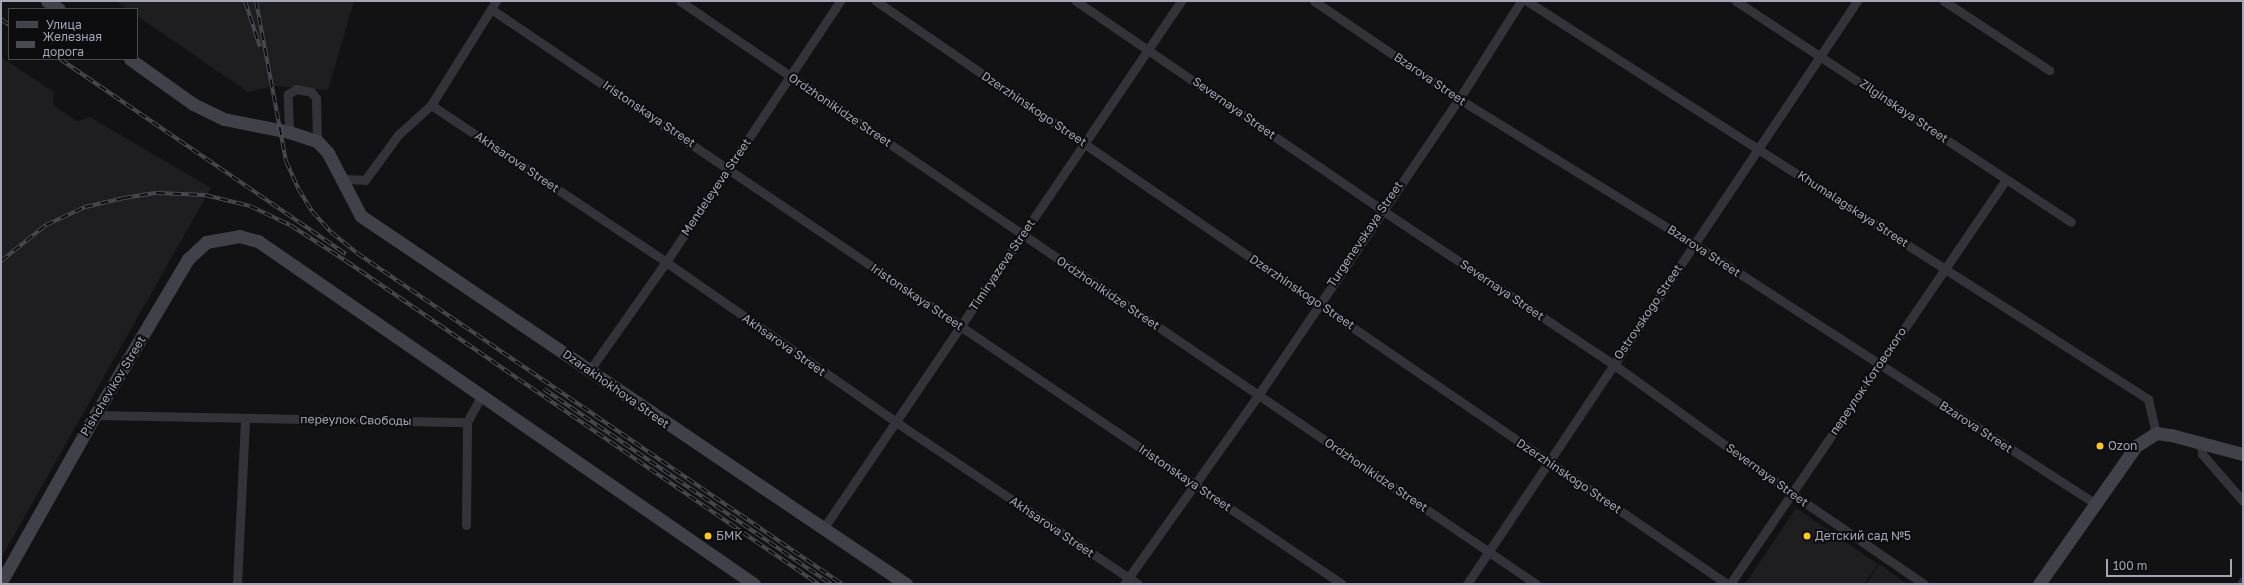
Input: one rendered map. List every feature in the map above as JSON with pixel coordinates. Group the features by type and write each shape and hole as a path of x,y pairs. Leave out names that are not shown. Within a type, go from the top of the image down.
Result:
{"street":[{"path":"47,1 57,8"},
{"name":"Ordzhonikidze Street","path":"680,1 1536,584"},
{"name":"Mendeleyeva Street","path":"589,371 666,262 840,1"},
{"name":"Dzerzhinskogo Street","path":"876,1 1728,584"},
{"name":"Severnaya Street","path":"1076,1 1382,210 1614,364 1791,493 1924,584"},
{"name":"Timiryazeva Street","path":"823,529 1180,1"},
{"name":"Bzarova Street","path":"1314,1 1458,99 1694,244 2094,503"},
{"name":"Turgenevskaya Street","path":"1126,581 1259,394 1318,303 1458,99 1521,1"},
{"name":"Khumalagskaya Street","path":"1527,1 1945,268 2148,400 2156,433"},
{"name":"Zilginskaya Street","path":"1736,1 2072,222"},
{"name":"Ostrovskogo Street","path":"1467,584 1548,461 1858,1"},
{"path":"1944,1 2049,70"},
{"path":"342,179 365,180 398,135 431,105 493,5"},
{"name":"Iristonskaya Street","path":"493,5 960,326 1342,584"},
{"path":"131,60 193,104 224,119 289,132 317,140 316,98 311,92 296,89 288,94 289,132"},
{"name":"Akhsarova Street","path":"431,105 666,262 1126,581 1138,584"},
{"name":"Dzarakhokhova Street","path":"317,140 328,153 360,216 906,584"},
{"name":"переулок Котовского","path":"1728,584 2006,179"},
{"name":"Pishchevikov Street","path":"1,582 95,415 188,259 206,242 224,237 239,236 258,241 481,397"},
{"path":"466,525 467,422 481,397 754,584"},
{"name":"переулок Свободы","path":"95,415 467,422"},
{"path":"237,584 245,418"},
{"path":"2039,584 2094,503 2136,446 2156,433 2243,454"},
{"path":"2201,443 2202,454 2243,501"}],"shaded area":[{"path":"116,1 354,1 328,90 273,86 248,92 138,17 138,8 126,8"},
{"path":"1,57 54,92 53,105 77,121 90,117 211,188 1,558"},
{"name":"Детский сад №5","path":"1796,508 1878,564 1864,584 1745,584"},
{"path":"1879,564 1907,584 1866,584"}],"railway":[{"path":"245,1 260,47"},
{"path":"256,1 286,161 298,188 312,211 331,232 357,253 842,584"},
{"path":"1,19 8,24"},
{"path":"61,60 346,254"},
{"path":"1,261 46,225 85,207 124,198 157,193 205,195 250,206 290,225 346,261 818,584"},
{"path":"544,389 831,584"}],"place":[{"name":"Ozon","path":"2100,446"},
{"name":"БМК","path":"708,536"},
{"name":"Детский сад №5","path":"1807,536"}]}
